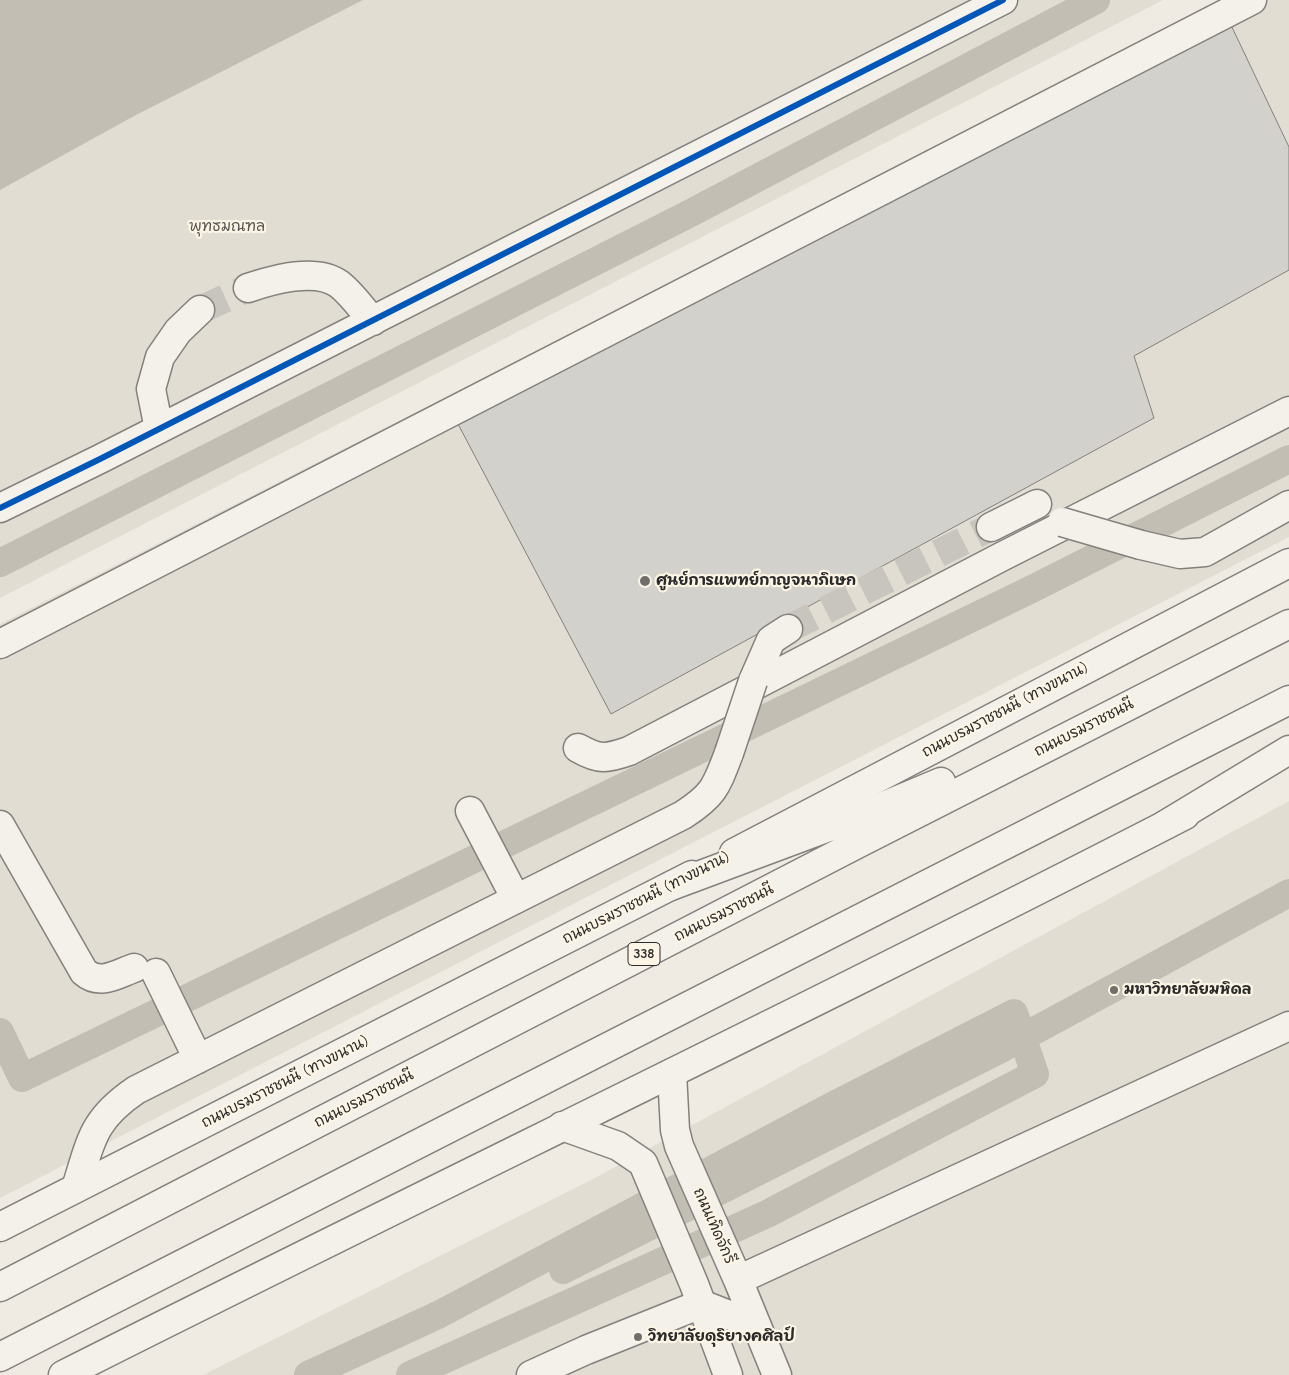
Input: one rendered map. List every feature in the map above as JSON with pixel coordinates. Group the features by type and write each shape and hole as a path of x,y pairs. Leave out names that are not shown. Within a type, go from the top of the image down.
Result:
{"main road":[{"path":"0,508 373,321 1003,0"},
{"path":"0,644 1252,0"},
{"path":"248,288 280,278 316,277 338,283 373,321"},
{"path":"159,429 151,389 160,357 178,330 200,310"},
{"path":"578,748 594,757 601,758 612,757 629,751 1003,556 1289,411"},
{"path":"992,527 1034,497 1048,516 1062,522 1141,545 1180,554 1205,552 1289,505"},
{"name":"ถนนบรมราชชนนี (ทางขนาน)","path":"0,1227 671,886 1074,673 1289,563"},
{"name":"ถนนบรมราชชนนี","path":"0,1287 841,852 1289,624"},
{"path":"76,1188 94,1130 116,1104 136,1090 682,816 705,800 717,785 753,681 771,640 788,629"},
{"path":"671,886 872,811 1166,687"},
{"path":"0,1357 1289,700"},
{"path":"1165,825 1289,750"},
{"path":"63,1375 672,1073 1289,761"},
{"path":"474,818 516,899"},
{"path":"0,825 84,972 90,977 100,979 151,975 183,1025 198,1059"},
{"path":"735,1273 1289,1026"},
{"name":"ถนนเทิดจักรี","path":"672,1073 675,1130 679,1146 735,1273 777,1375"},
{"path":"562,1126 618,1146 643,1163 728,1375"},
{"path":"697,1294 757,1326"},
{"path":"530,1375 583,1362 697,1294"}],"shaded area":[{"path":"0,0 363,0 134,116 0,190"},
{"name":"ศูนย์การแพทย์กาญจนาภิเษก","path":"1225,0 1289,0 1289,537 0,1198 0,624"},
{"name":"มหาวิทยาลัยมหิดล","path":"1289,801 1289,1375 203,1375 591,1180"}],"green space":[{"name":"พุทธมณฑล","path":"0,0 1163,0 0,598"}],"building":[{"path":"1230,23 1289,147 1289,270 1134,356 1154,418 611,714 458,424"}],"waterway":[{"path":"0,563 683,217 1096,0"},
{"path":"0,1032 22,1078 1034,588 1289,459"},
{"path":"563,1270 999,1050 1289,893"},
{"path":"308,1375 438,1315 828,1108 1014,1013 1035,1074 767,1214 410,1375"}],"tunnel":[{"path":"200,310 248,288"},
{"path":"788,629 991,527"}],"cycle path":[{"path":"0,508 1003,0"}],"place":[{"name":"ศูนย์การแพทย์กาญจนาภิเษก","path":"645,581"},
{"name":"มหาวิทยาลัยมหิดล","path":"1114,990"},
{"name":"วิทยาลัยดุริยางคศิลป์","path":"638,1337"}]}
